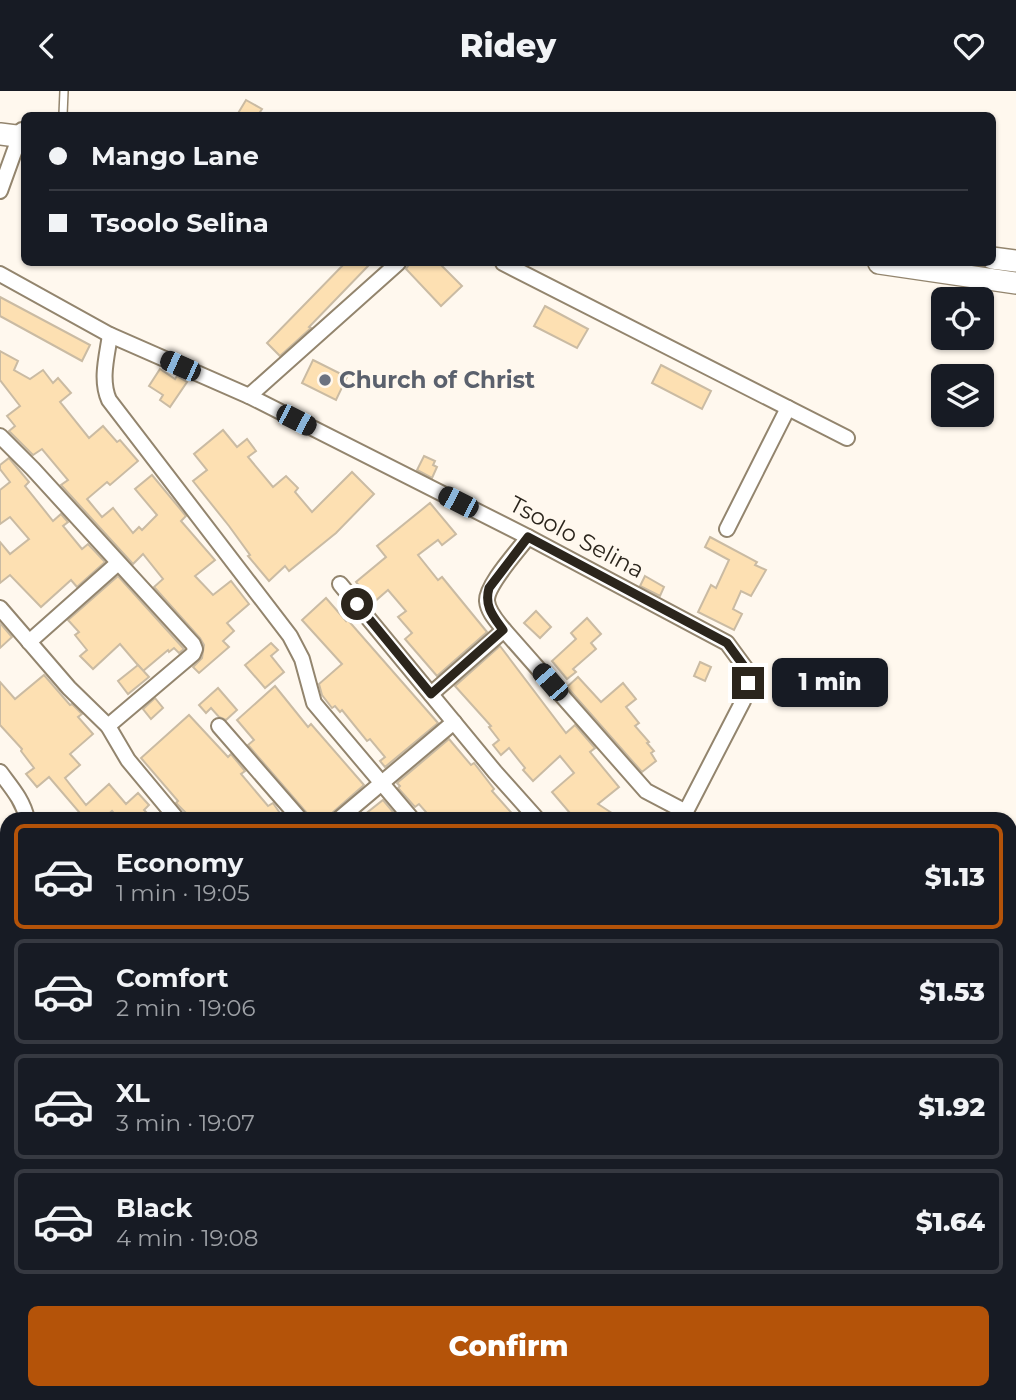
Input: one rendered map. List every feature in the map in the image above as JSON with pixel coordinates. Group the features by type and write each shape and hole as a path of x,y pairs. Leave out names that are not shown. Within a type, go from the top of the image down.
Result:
{"main road":[{"path":"0,125 18,133"},
{"path":"996,258 1016,261"},
{"path":"900,266 1016,283"}],"street":[{"path":"0,191 18,133"},
{"path":"249,396 395,266"},
{"path":"509,266 847,438"},
{"name":"Tsoolo Selina","path":"0,274 110,335 249,396 528,537 727,643 749,673 743,701 686,812"},
{"path":"110,335 104,374 104,390 109,400 290,636 302,659 314,703 406,812"},
{"path":"727,529 788,408"},
{"path":"0,436 195,649 193,654 108,726"},
{"path":"528,537 489,588 489,610 503,630 646,791 679,812"},
{"path":"29,642 118,563"},
{"path":"340,584 531,812"},
{"path":"0,608 108,726 128,760 171,812"},
{"path":"431,694 503,630"},
{"path":"347,812 454,722"},
{"path":"219,726 294,812"},
{"path":"0,772 18,795 25,812"}],"lane":[{"path":"63,112 64,91"}],"building":[{"path":"246,100 262,109 260,112 239,112"},
{"path":"342,266 368,266 309,327 311,328 280,356 267,343"},
{"path":"408,266 442,266 462,286 441,306 406,269"},
{"path":"0,297 90,345 82,361 0,316"},
{"path":"545,306 588,329 577,348 534,326"},
{"path":"0,351 18,361 14,370 30,379 43,370 53,383 58,378 71,393 60,402 89,438 103,426 117,442 120,440 138,461 110,485 107,482 87,499 102,517 113,508 133,533 139,527 142,530 157,515 135,489 152,475 186,516 181,521 215,560 195,576 213,595 231,581 249,604 227,623 234,631 223,641 229,647 199,673 193,667 202,658 204,645 154,587 163,579 143,554 133,564 61,485 68,480 42,449 33,455 9,431 15,426 7,416 20,406 0,380"},
{"name":"Church of Christ","path":"313,360 347,377 336,400 302,383"},
{"path":"661,365 711,391 702,409 652,383"},
{"path":"160,369 175,379 177,376 187,382 170,407 160,400 163,395 149,386"},
{"path":"223,430 237,447 247,439 256,451 248,457 273,487 286,476 298,488 295,492 312,512 352,472 374,494 336,533 289,571 285,566 269,581 193,481 207,470 194,454"},
{"path":"424,456 435,461 433,465 437,467 432,478 417,470"},
{"path":"9,458 29,482 25,486 53,521 61,514 68,522 63,526 82,549 88,544 105,562 77,587 71,580 41,607 10,575 0,583 0,542 10,554 29,539 10,517 0,524 0,490 10,482 0,465"},
{"path":"430,503 456,534 442,545 438,540 418,555 438,580 442,577 487,632 437,676 405,639 412,633 398,617 406,611 388,590 373,603 356,582 386,557 377,546"},
{"path":"710,537 757,562 755,565 766,570 751,596 741,591 733,609 742,614 734,630 698,612 711,585 716,588 729,560 705,547"},
{"path":"118,576 184,649 179,653 174,648 169,652 168,650 143,671 120,644 93,669 80,656 87,650 75,635 79,632 68,620"},
{"path":"645,576 664,587 660,596 640,586"},
{"path":"326,598 438,723 385,767 380,761 385,757 370,739 367,741 342,710 340,712 335,706 332,708 322,695 319,684 342,664 302,620"},
{"path":"536,611 551,627 540,638 524,623"},
{"path":"587,618 601,634 591,643 596,649 573,669 576,672 567,679 552,661 576,639 571,633"},
{"path":"0,623 12,637 0,648"},
{"path":"271,643 278,650 271,656 284,672 265,688 245,665"},
{"path":"500,646 566,733 575,725 595,748 590,752 619,787 598,804 610,812 569,812 552,792 574,773 560,756 533,781 509,748 501,755 493,745 499,740 489,727 491,726 455,686"},
{"path":"700,662 711,667 705,681 694,676"},
{"path":"138,665 149,677 128,694 118,681"},
{"path":"44,675 70,705 82,714 78,717 93,734 70,754 80,765 65,778 86,805 109,784 126,804 138,793 149,805 144,810 146,812 79,812 49,777 37,787 26,774 34,768 22,749 0,725 0,682 15,699"},
{"path":"578,677 601,702 623,683 636,699 626,707 639,723 635,726 649,742 647,743 654,751 651,753 656,761 642,772 567,687"},
{"path":"275,686 308,727 311,724 364,785 333,812 306,812 248,745 254,740 237,720"},
{"path":"218,688 237,710 226,720 211,708 206,713 199,705"},
{"path":"155,698 163,708 151,719 143,709"},
{"path":"189,715 228,757 231,754 245,771 241,774 268,806 273,803 279,812 185,812 141,758"},
{"path":"449,739 471,765 474,763 494,789 492,791 511,812 426,812 419,804 415,807 398,788 400,786 397,783"},
{"path":"383,800 393,812 368,812"}],"place":[{"name":"Church of Christ","path":"325,380"}],"route":[{"path":"357,604 431,694 503,630 489,610 489,588 528,537 727,643 749,673 748,683"}]}
